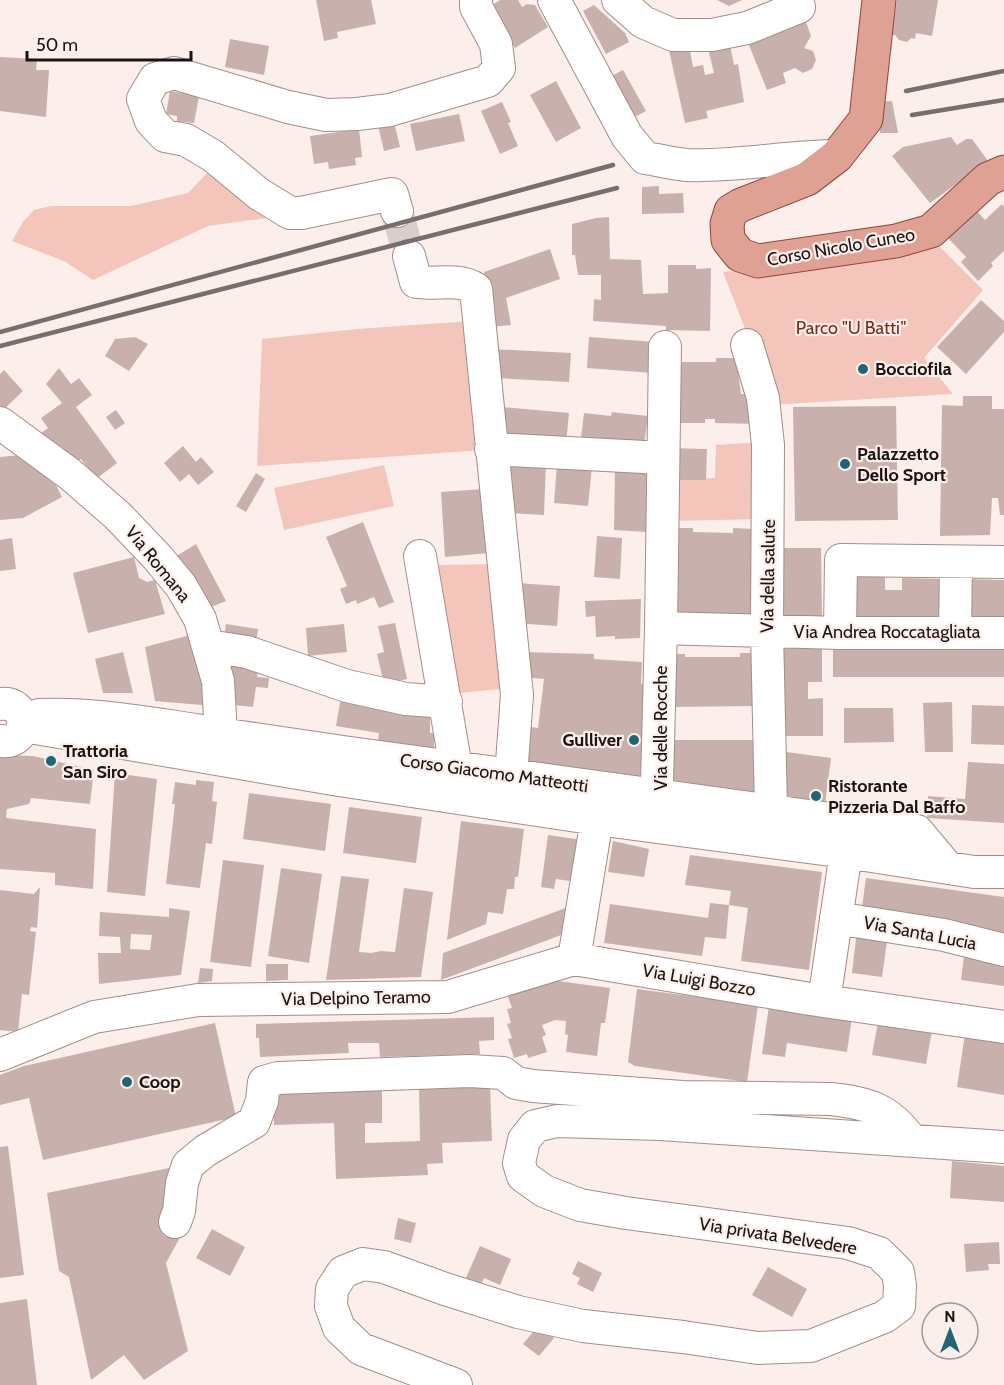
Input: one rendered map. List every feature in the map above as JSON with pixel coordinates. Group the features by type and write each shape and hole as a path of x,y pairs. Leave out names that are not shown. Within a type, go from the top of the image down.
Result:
{"main road":[{"name":"Corso Nicolo Cuneo","path":"879,0 866,119 837,156 807,179 741,205 731,212 727,224 728,240 740,255 758,261 896,241 931,231 988,179 1004,172"}],"street":[{"path":"397,211 393,194 301,213 290,213 259,194 213,156 186,140 165,136 151,120 143,99 155,79 174,72 288,107 326,115 357,114 390,110 488,81 499,68 496,44 476,7 476,0"},
{"path":"554,0 627,136 645,158 687,165 837,156"},
{"path":"618,0 643,22 673,35 712,35 747,28 800,7"},
{"path":"409,256 416,282 429,284 465,282 476,289 517,695 511,776"},
{"name":"Via della salute","path":"747,345 763,398 768,445 767,631 771,809"},
{"name":"Via delle Rocche","path":"660,828 661,796 657,783 664,348"},
{"name":"Via Romana","path":"0,423 71,475 118,516 181,586 200,619 218,681 222,747"},
{"path":"491,449 663,458"},
{"path":"420,556 456,768"},
{"path":"840,633 841,560 1004,562"},
{"path":"955,633 956,562"},
{"name":"Via Andrea Roccatagliata","path":"661,628 840,633 1004,633"},
{"path":"208,646 247,652 346,686 406,699 446,702"},
{"name":"Corso Giacomo Matteotti","path":"12,722 222,747 456,768 771,809 917,831 948,868"},
{"name":"Corso Giacomo Matteotti","path":"222,747 597,819 846,852 974,872 1004,872"},
{"path":"574,958 597,819"},
{"path":"824,1001 846,852"},
{"name":"Via Santa Lucia","path":"836,918 944,935 1004,950"},
{"name":"Via Luigi Bozzo","path":"574,958 824,1001 1004,1027"},
{"name":"Via Delpino Teramo","path":"0,1055 94,1017 198,1000 448,997 574,958"},
{"path":"175,1222 179,1211 182,1183 188,1165 205,1151 254,1122 262,1101 264,1082 278,1078 470,1071 503,1074 516,1083 533,1086 682,1097 852,1101 880,1110 898,1123 911,1140"},
{"name":"Via privata Belvedere","path":"456,1385 361,1349 339,1328 331,1306 332,1289 343,1272 363,1264 384,1267 518,1312 583,1326 758,1348 811,1346 884,1317 899,1306 898,1272 879,1253 848,1243 580,1205 544,1191 523,1176 519,1163 524,1140 535,1126 557,1121 660,1124 1004,1146"}],"green space":[{"path":"210,170 255,203 268,218 208,226 93,280 64,261 12,241 23,222 34,210 51,206 131,206 188,193"},
{"name":"Parco \"U Batti\"","path":"932,239 983,290 924,358 953,394 769,405 749,339 723,272 879,252"},
{"path":"471,321 483,450 257,466 262,339 357,329"},
{"path":"764,442 765,519 668,521 668,480 715,478 716,445"},
{"path":"384,465 394,506 284,530 274,488"},
{"path":"498,564 510,688 450,694 438,565"}],"building":[{"path":"316,0 371,0 376,24 337,32 338,38 324,41"},
{"path":"500,0 518,0 522,7 527,4 535,5 548,27 515,48 489,7"},
{"path":"717,0 742,0 729,6"},
{"path":"897,0 938,0 932,36 916,33 915,39 911,38 907,42 892,35"},
{"path":"594,5 625,33 629,42 606,54 583,11"},
{"path":"800,19 806,22 811,36 804,48 813,51 816,60 812,69 803,73 795,68 783,73 786,83 767,90 749,45 776,34 774,30"},
{"path":"728,35 734,65 738,64 744,102 706,111 708,118 685,123 669,50 689,46 693,67 703,65 705,75 714,73 706,40"},
{"path":"230,39 269,46 264,75 225,67"},
{"path":"0,57 37,59 36,70 49,70 46,117 0,111"},
{"path":"623,70 646,111 627,121 606,79"},
{"path":"556,81 581,128 556,142 530,95"},
{"path":"170,91 199,96 194,123 177,121 177,116 166,114"},
{"path":"892,101 898,133 880,133 879,102"},
{"path":"502,102 518,146 500,154 481,111"},
{"path":"392,113 400,147 384,151 376,117"},
{"path":"459,114 465,141 416,151 410,124"},
{"path":"359,129 362,157 355,158 356,165 329,169 328,162 314,164 310,136"},
{"path":"951,137 957,145 966,139 972,139 988,161 930,203 892,156 903,147"},
{"path":"659,186 659,194 683,193 684,213 642,214 642,187"},
{"path":"1002,204 1004,207 1004,251 991,263 993,266 978,281 961,262 966,257 948,238 977,211 985,220"},
{"path":"609,217 610,259 641,260 643,294 668,293 668,265 696,265 696,269 711,268 710,331 666,330 666,326 593,321 594,299 601,300 601,275 578,275 575,255 572,255 572,224"},
{"path":"550,249 560,279 506,298 511,325 492,327 488,304 494,302 484,272"},
{"path":"981,300 1004,321 1004,332 966,374 937,347"},
{"path":"135,337 148,344 129,371 105,356 115,339"},
{"path":"589,337 655,342 653,373 587,368"},
{"path":"492,349 571,353 569,382 495,378"},
{"path":"716,358 736,358 741,394 753,394 759,424 715,423 715,419 705,419 705,423 680,423 680,362 716,362"},
{"path":"59,368 71,384 79,378 92,395 76,407 117,463 96,479 81,459 74,464 61,446 53,452 40,434 48,428 41,418 62,403 46,384"},
{"path":"4,370 23,391 0,413 0,374"},
{"path":"963,396 992,396 992,409 1004,409 1004,515 1000,515 998,498 992,498 990,535 940,536 942,405 963,406"},
{"name":"Palazzetto Dello Sport","path":"896,406 898,520 795,521 793,407"},
{"path":"502,407 569,413 566,444 498,438"},
{"path":"116,410 125,423 115,430 106,417"},
{"path":"612,412 648,416 643,453 580,446 584,413 611,416"},
{"path":"183,446 196,462 201,457 214,472 198,485 189,474 180,482 164,463"},
{"path":"666,448 707,449 706,480 668,480"},
{"path":"20,455 56,485 62,497 23,518 0,520 0,457"},
{"path":"509,460 546,462 544,515 507,513"},
{"path":"557,464 592,466 588,506 554,503"},
{"path":"615,468 647,469 646,532 614,530"},
{"path":"256,473 265,479 246,512 236,506"},
{"path":"484,489 489,553 445,557 441,492"},
{"path":"363,522 394,602 379,608 374,597 357,604 356,600 346,604 340,589 347,586 326,537"},
{"path":"674,528 693,528 693,532 733,533 733,528 753,529 754,617 732,617 732,613 695,614 672,618"},
{"path":"597,536 622,538 620,579 594,577"},
{"path":"12,538 16,569 0,571 0,540"},
{"path":"196,544 226,601 201,611 170,560"},
{"path":"778,548 821,548 822,618 778,619"},
{"path":"134,557 139,578 147,582 155,580 165,614 88,633 73,573"},
{"path":"849,577 885,577 885,590 902,590 902,578 939,579 939,622 849,621"},
{"path":"967,579 1004,580 1004,621 967,620"},
{"path":"517,583 560,586 557,626 514,623"},
{"path":"641,599 640,638 596,637 595,616 586,617 585,601"},
{"path":"395,623 407,679 384,684 377,654 384,652 378,626"},
{"path":"226,624 258,629 255,649 223,645"},
{"path":"344,624 347,652 308,656 306,628"},
{"path":"194,634 208,700 202,705 155,701 145,647"},
{"path":"822,646 822,682 808,682 808,699 823,698 823,736 779,736 778,647"},
{"path":"833,648 1004,648 1004,677 833,677"},
{"path":"123,652 133,693 103,693 95,659"},
{"path":"523,652 594,654 594,659 642,662 641,684 646,684 640,780 518,765 523,726 538,728 544,679 522,677"},
{"path":"740,653 755,653 755,706 671,707 671,654 685,654 685,657 740,657"},
{"path":"219,655 259,661 257,677 269,678 268,688 256,687 253,707 225,704"},
{"path":"342,691 430,708 430,733 434,733 434,750 378,741 379,733 336,726"},
{"path":"952,702 953,752 925,752 923,703"},
{"path":"972,705 1004,706 1004,745 971,744"},
{"path":"844,708 893,708 894,742 844,743"},
{"path":"669,740 756,740 756,794 667,781"},
{"path":"779,751 831,758 825,804 777,797"},
{"path":"0,755 33,756 94,770 90,804 31,798 29,804 7,809 6,818 96,829 93,889 55,885 55,873 0,869"},
{"path":"968,762 1004,764 1004,823 927,818 928,796 965,799"},
{"path":"115,773 157,779 145,896 107,892"},
{"path":"196,780 214,782 212,801 217,802 212,844 206,843 200,888 166,884 175,804 172,804 175,782 196,785"},
{"path":"249,793 331,804 325,851 243,839"},
{"path":"349,807 422,817 416,863 343,853"},
{"path":"461,821 524,829 518,877 515,877 514,889 507,889 503,914 488,912 486,924 447,940"},
{"path":"548,835 583,840 577,882 556,879 554,889 541,887"},
{"path":"613,841 649,849 644,877 608,872"},
{"path":"690,855 822,872 809,970 741,961 748,908 729,905 731,891 685,885"},
{"path":"223,860 264,865 251,967 210,962"},
{"path":"281,868 322,874 309,963 268,956"},
{"path":"341,876 369,879 359,952 395,952 404,888 433,892 421,977 326,980"},
{"path":"866,878 1004,897 1004,937 861,915"},
{"path":"40,887 37,928 31,927 30,931 36,932 29,995 22,994 18,1032 0,1030 0,890 34,894"},
{"path":"710,903 729,905 726,939 705,937 702,956 604,943 610,904 708,918"},
{"path":"574,905 569,932 441,980 443,953"},
{"path":"169,908 190,911 181,975 99,984 98,953 121,953 120,937 99,936 100,912 169,917","holes":["131,934 152,935 150,950 130,949"]},
{"path":"857,930 888,934 882,977 852,973"},
{"path":"964,956 1004,961 1004,986 961,980"},
{"path":"266,964 288,964 288,980 266,981"},
{"path":"200,968 213,969 212,981 198,983"},
{"path":"558,981 610,988 605,1023 601,1023 597,1056 566,1052 568,1035 565,1034 566,1021 555,1020 542,1025 546,1035 542,1037 547,1052 528,1058 527,1054 514,1058 508,1039 512,1038 507,1024 511,1023 507,1009 512,1008 507,994"},
{"path":"637,989 758,1005 747,1082 635,1066 628,1062"},
{"path":"769,1006 852,1017 847,1052 787,1043 785,1057 762,1054"},
{"path":"494,1017 494,1040 479,1041 480,1054 380,1057 379,1043 348,1043 349,1053 260,1057 259,1038 256,1038 256,1024"},
{"path":"878,1022 932,1031 926,1064 872,1055"},
{"name":"Coop","path":"215,1023 236,1117 43,1160 29,1098 0,1105 0,1075 24,1066"},
{"path":"965,1034 1004,1040 1004,1095 957,1087"},
{"path":"490,1084 492,1141 442,1143 443,1163 427,1164 428,1175 336,1179 334,1123 274,1125 273,1089 382,1087 382,1123 365,1123 365,1143 420,1141 419,1086"},
{"path":"8,1146 24,1275 0,1278 0,1147"},
{"path":"952,1161 1004,1166 1004,1202 950,1198"},
{"path":"169,1168 183,1232 166,1263 188,1351 144,1380 124,1355 91,1380 69,1277 59,1271 47,1193"},
{"path":"398,1218 416,1223 411,1243 394,1239"},
{"path":"212,1229 245,1247 230,1276 196,1258"},
{"path":"999,1242 1000,1264 988,1264 989,1270 966,1272 964,1244"},
{"path":"480,1246 511,1259 500,1285 484,1278 480,1287 465,1280"},
{"path":"578,1261 602,1273 593,1292 577,1284 580,1278 572,1274"},
{"path":"768,1267 807,1289 792,1317 752,1295"},
{"path":"27,1299 37,1385 0,1385 0,1303"},
{"path":"538,1326 554,1338 539,1356 523,1344"}],"tunnel":[{"path":"397,211 409,256"}],"railway":[{"path":"906,91 1004,71"},
{"path":"912,115 1004,100"},
{"path":"0,332 613,165"},
{"path":"0,346 617,188"}],"place":[{"name":"Bocciofila","path":"863,369"},
{"name":"Palazzetto Dello Sport","path":"845,464"},
{"name":"Gulliver","path":"634,740"},
{"name":"Trattoria San Siro","path":"51,761"},
{"name":"Ristorante Pizzeria Dal Baffo","path":"816,796"},
{"name":"Coop","path":"127,1082"}]}
